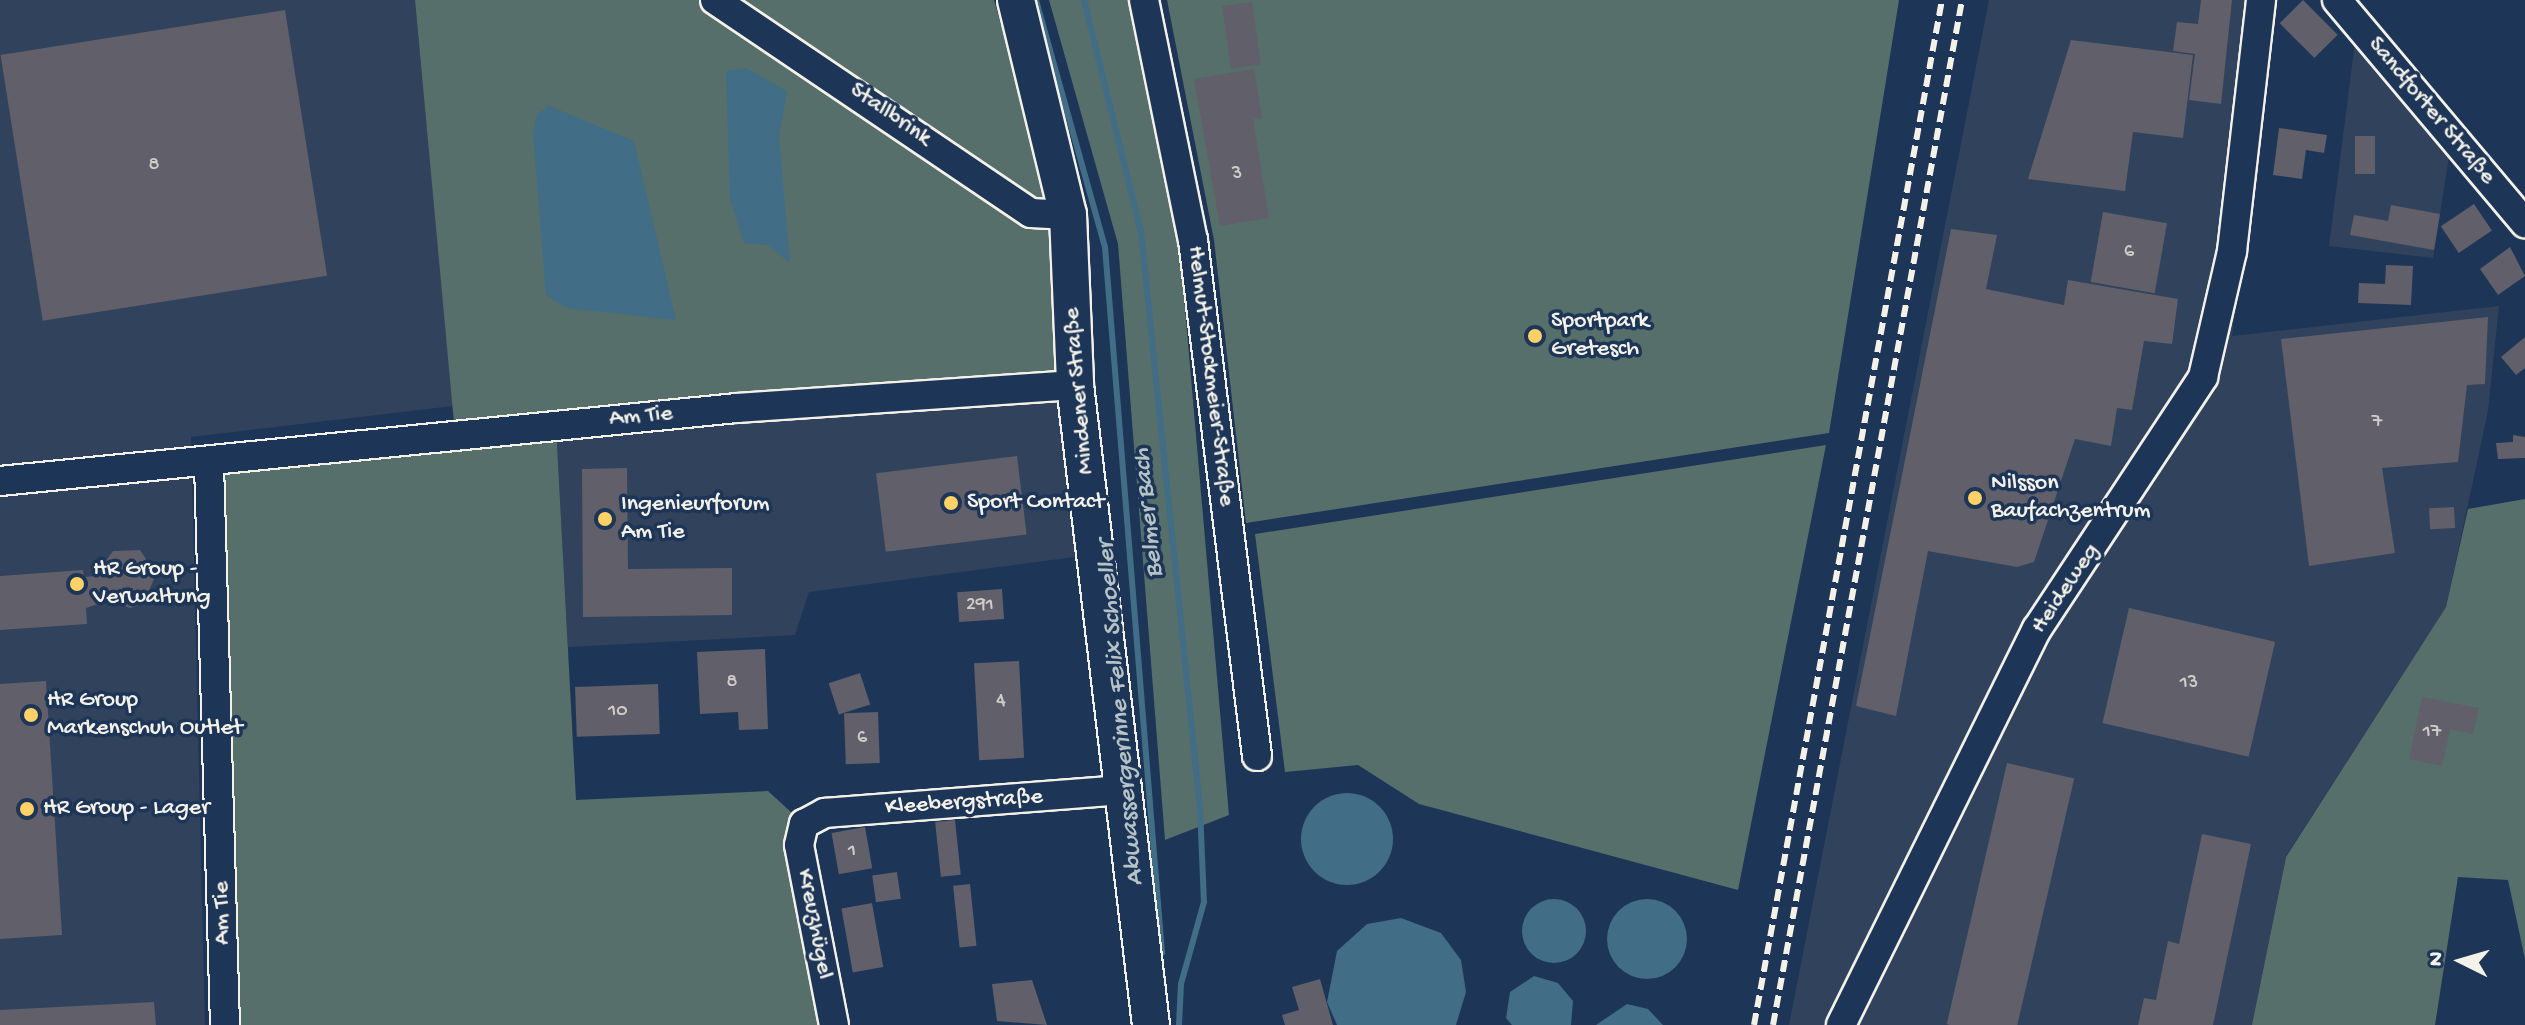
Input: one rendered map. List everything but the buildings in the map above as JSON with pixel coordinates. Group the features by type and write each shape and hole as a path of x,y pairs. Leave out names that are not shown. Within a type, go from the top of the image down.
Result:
{"main road":[{"name":"Mindener Straße","path":"1016,0 1068,215 1075,385 1151,1025"}],"street":[{"name":"Stallbrink","path":"715,0 1031,213 1068,215"},
{"name":"Helmut-Stockmeier-Straße","path":"1144,0 1193,240 1257,756"},
{"name":"Heideweg","path":"1841,1025 2037,629 2203,377 2232,251 2261,0"},
{"name":"Sandforter Straße","path":"2337,0 2525,223"},
{"name":"Am Tie","path":"0,481 209,464 486,431 1075,385"},
{"name":"Am Tie","path":"209,464 225,1025"},
{"name":"Kleebergstraße","path":"804,824 825,813 1125,790"},
{"name":"Kreuzhügel","path":"804,824 799,845 834,1025"}],"shaded area":[{"path":"0,0 415,0 453,406 191,437 205,1025 0,1025"},
{"path":"1989,0 2270,0 2232,336 2499,306 2488,411 2446,607 2286,856 2252,1025 1789,1025"},
{"path":"2355,42 2449,157 2433,258 2329,246"},
{"path":"746,68 787,91 779,138 790,263 768,245 744,243 730,199 726,71"},
{"path":"549,106 634,141 676,320 567,308 546,295 533,132 537,114"},
{"path":"1075,385 1097,554 809,592 795,635 568,647 556,425"},
{"path":"1338,793 1356,793 1373,800 1386,813 1393,839 1386,865 1373,878 1356,885 1338,885 1321,878 1308,865 1301,848 1301,830 1308,813 1321,800"},
{"path":"1548,899 1560,899 1577,908 1584,919 1584,943 1577,954 1560,963 1548,963 1536,958 1527,949 1522,937 1522,925 1527,913 1536,904"},
{"path":"1647,899 1662,902 1675,911 1684,924 1687,939 1684,954 1675,967 1662,976 1647,979 1632,976 1619,967 1610,954 1607,939 1610,924 1619,911 1632,902"},
{"path":"1401,918 1441,933 1461,960 1466,992 1456,1025 1337,1025 1327,1002 1337,951 1367,924"},
{"path":"1534,976 1558,983 1573,1001 1571,1025 1512,1025 1506,1018 1510,992"},
{"path":"1627,1004 1648,1009 1663,1025 1596,1025"}],"green space":[{"path":"415,0 994,0 1001,25 1022,21 1075,385 556,425 576,800 768,791 804,824 834,1025 224,1025 209,464 455,434"},
{"path":"1049,0 1128,0 1180,251 1229,815 1165,840 1118,244"},
{"name":"Sportpark Gretesch","path":"1167,0 1899,0 1829,433 1246,523 1214,240"},
{"path":"1826,445 1738,890 1419,804 1358,765 1285,772 1255,534"},
{"path":"2525,499 2525,959 2508,880 2458,877 2435,1025 2252,1025 2286,857 2446,607 2468,509"}],"waterway":[{"name":"Abwassergerinne Felix Schoeller","path":"1036,0 1105,247 1162,953"},
{"name":"Belmer Bach","path":"1084,0 1141,232 1200,808 1204,902 1181,984 1179,1025"}],"railway":[{"path":"1754,1025 1942,0"},
{"path":"1773,1025 1962,0"}],"place":[{"name":"Sportpark Gretesch","path":"1535,336"},
{"name":"Nilsson Baufachzentrum","path":"1975,498"},
{"name":"Sport Contact","path":"951,503"},
{"name":"Ingenieurforum Am Tie","path":"605,519"},
{"name":"HR Group - Verwaltung","path":"77,584"},
{"name":"HR Group Markenschuh Outlet","path":"31,715"},
{"name":"HR Group - Lager","path":"27,809"}]}
